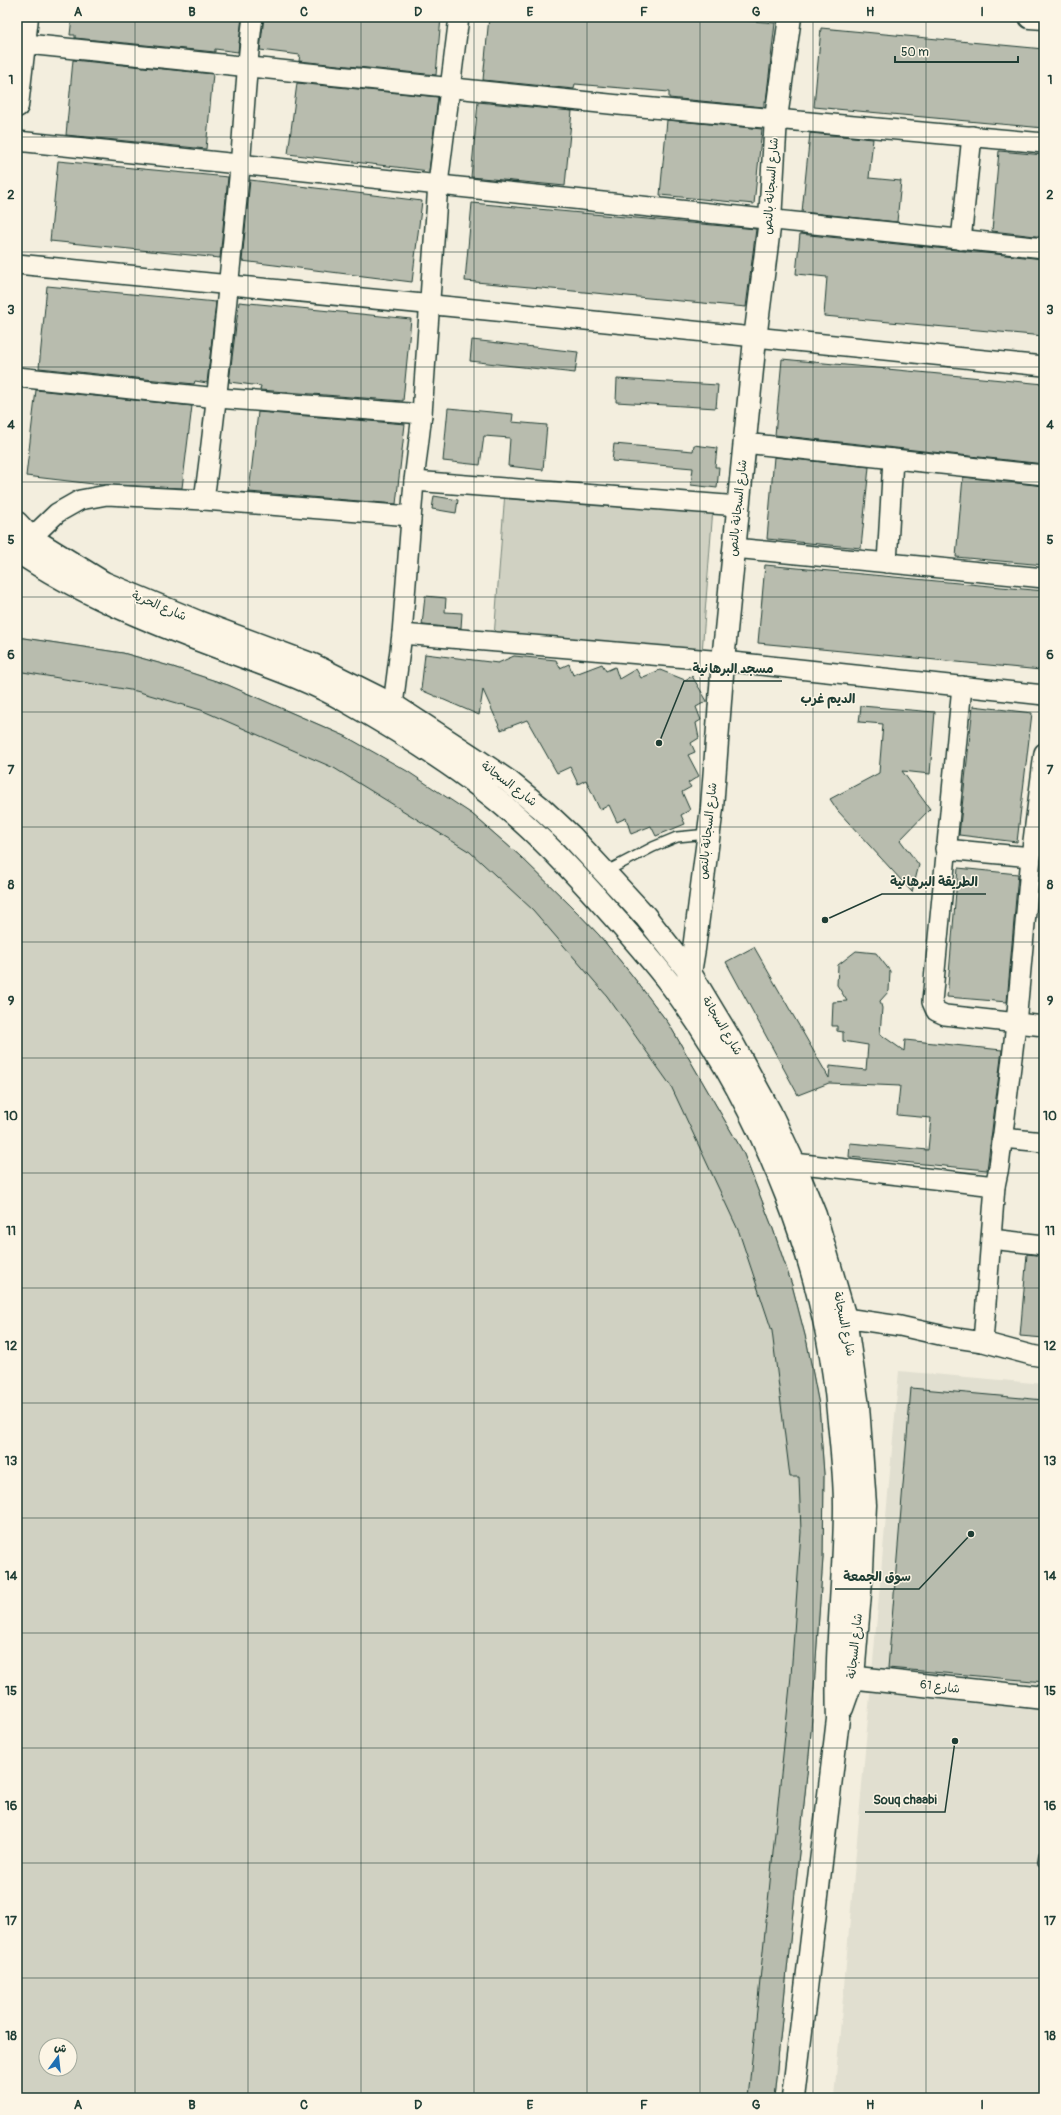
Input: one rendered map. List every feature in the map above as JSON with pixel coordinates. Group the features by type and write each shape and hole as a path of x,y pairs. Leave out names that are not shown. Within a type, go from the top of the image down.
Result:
{"main road":[{"path":"17,106 21,43 27,17"},
{"name":"شارع السجانة بالنص","path":"680,997 690,973 708,834 744,443 770,220 776,118 790,17"},
{"path":"1030,17 1044,18"},
{"name":"شارع الحرية","path":"22,537 104,583 205,625 311,674"},
{"name":"شارع السجانة","path":"311,674 393,705 508,781 546,813 605,872 645,916 690,973 734,1046 770,1112 794,1163 815,1215 845,1318 858,1406 865,1505 862,1569 838,1719 793,2098"},
{"name":"شارع السجانة","path":"311,674 343,699 469,778 508,809 543,840 632,937 680,997 717,1056 754,1121 796,1222 826,1322 838,1408 845,1506 845,1676"},
{"name":"شارع 61","path":"845,1676 1044,1698"}],"street":[{"path":"204,500 218,398 240,163 246,67 253,17"},
{"path":"393,705 402,634 414,481 422,414 438,184 459,17"},
{"path":"21,43 619,106 776,118 1044,143"},
{"path":"961,240 972,136"},
{"path":"17,140 1044,248"},
{"path":"17,264 229,283 755,339 1044,366"},
{"path":"17,377 25,376 218,398 422,414"},
{"path":"744,443 1044,475"},
{"path":"887,563 893,459"},
{"path":"414,481 739,506"},
{"path":"22,537 57,513 80,500 107,495 204,500 411,516"},
{"path":"734,548 1044,578"},
{"path":"402,634 723,661 1044,695"},
{"path":"962,686 945,849 932,1002 936,1011 945,1015 1044,1026"},
{"path":"983,1342 995,1186 1016,1024 1031,857 1044,754"},
{"path":"945,849 1031,857"},
{"path":"1002,1138 1044,1142"},
{"path":"794,1163 995,1186"},
{"path":"991,1239 1044,1245"},
{"path":"845,1318 900,1326 949,1337 983,1342 1031,1355 1044,1356"}],"lane":[{"path":"605,872 653,847 677,837 708,834"}],"shaded area":[{"path":"505,492 713,508 702,653 494,637"},
{"path":"17,637 123,653 228,685 345,736 472,814 520,856 573,908 599,935 631,974 669,1024 743,1152 773,1229 792,1285 807,1343 819,1405 824,1474 823,1558 810,1745 774,2098 17,2098"},
{"path":"899,1371 1044,1384 1044,2098 834,2098"}],"building":[{"path":"72,17 242,17 238,52 215,49 215,52 75,38 75,35 70,35"},
{"path":"264,17 441,17 436,75 299,61 300,55 260,50"},
{"path":"489,17 708,17 775,23 766,102 764,101 764,107 669,98 669,92 575,84 574,89 483,80"},
{"path":"821,28 1044,49 1044,128 814,107"},
{"path":"73,60 213,74 206,149 66,135"},
{"path":"297,83 438,97 429,171 288,154"},
{"path":"478,102 572,111 565,186 471,177"},
{"path":"667,120 762,129 754,204 660,195"},
{"path":"810,133 873,139 869,178 901,181 897,222 802,212"},
{"path":"999,151 1044,155 1044,237 992,231"},
{"path":"58,161 228,177 220,258 50,241"},
{"path":"250,180 422,201 412,282 242,261"},
{"path":"472,203 756,229 746,307 465,281"},
{"path":"800,234 1044,259 1044,336 824,316 827,277 796,274"},
{"path":"47,286 216,302 207,383 195,381 194,384 39,368"},
{"path":"239,302 411,319 403,401 260,390 261,386 229,382"},
{"path":"472,340 578,352 575,373 470,361"},
{"path":"782,359 1044,384 1044,464 775,435"},
{"path":"617,379 718,385 716,408 616,402"},
{"path":"36,390 192,406 182,488 102,485 26,476"},
{"path":"448,408 513,414 512,422 547,425 543,470 508,466 510,438 484,436 480,465 443,461"},
{"path":"258,412 405,424 396,504 249,492"},
{"path":"614,444 693,451 694,445 717,448 715,467 719,467 717,488 691,485 693,468 612,461"},
{"path":"774,457 869,467 861,548 767,539"},
{"path":"963,477 1044,486 1044,565 956,557"},
{"path":"434,496 458,500 456,513 432,509"},
{"path":"765,565 1044,591 1044,641 1041,670 758,643"},
{"path":"425,596 446,598 445,612 462,613 461,628 422,625"},
{"path":"17,637 123,653 228,685 345,736 407,771 472,814 520,856 573,908 599,935 631,974 669,1024 743,1152 773,1229 792,1285 807,1343 819,1405 824,1474 823,1558 810,1745 774,2098 748,2098 791,1676 801,1532 799,1477 790,1477 772,1331 739,1232 671,1086 607,996 533,910 470,852 334,768 201,710 136,691 17,671"},
{"path":"425,654 498,663 514,656 556,660 560,668 569,664 573,675 602,664 606,671 615,667 619,679 636,669 641,678 660,670 685,680 692,676 707,701 696,707 701,720 696,723 699,738 691,743 695,752 688,755 699,776 688,783 691,787 682,792 690,810 681,815 685,824 656,836 651,826 631,834 626,818 617,822 609,805 600,810 586,780 578,784 570,767 557,773 527,720 501,730 483,690 479,715 421,690"},
{"path":"861,706 935,712 930,774 902,771 930,809 900,840 919,865 912,892 838,811 830,799 879,773 883,724 859,722"},
{"path":"973,706 1032,713 1017,842 959,835"},
{"path":"958,868 1018,874 1007,1002 947,997"},
{"path":"754,947 829,1078 830,1066 866,1070 868,1045 843,1041 843,1032 837,1031 837,1026 832,1026 833,1002 847,1001 837,985 838,965 856,951 876,953 890,971 889,991 880,1001 882,1008 880,1034 904,1051 905,1040 1002,1050 987,1170 849,1157 850,1143 928,1150 931,1118 897,1115 900,1086 829,1083 798,1095 726,962"},
{"path":"1027,1254 1044,1256 1044,1338 1020,1336"},
{"path":"911,1388 1044,1400 1044,1682 888,1668"}],"place":[{"name":"مسجد البرهانية","path":"659,743"},
{"name":"الطريقة البرهانية","path":"825,920"},
{"name":"سوق الجمعة","path":"971,1534"},
{"name":"Souq chaabi","path":"955,1741"}],"district":[{"name":"الديم غرب","path":"828,699"}]}
